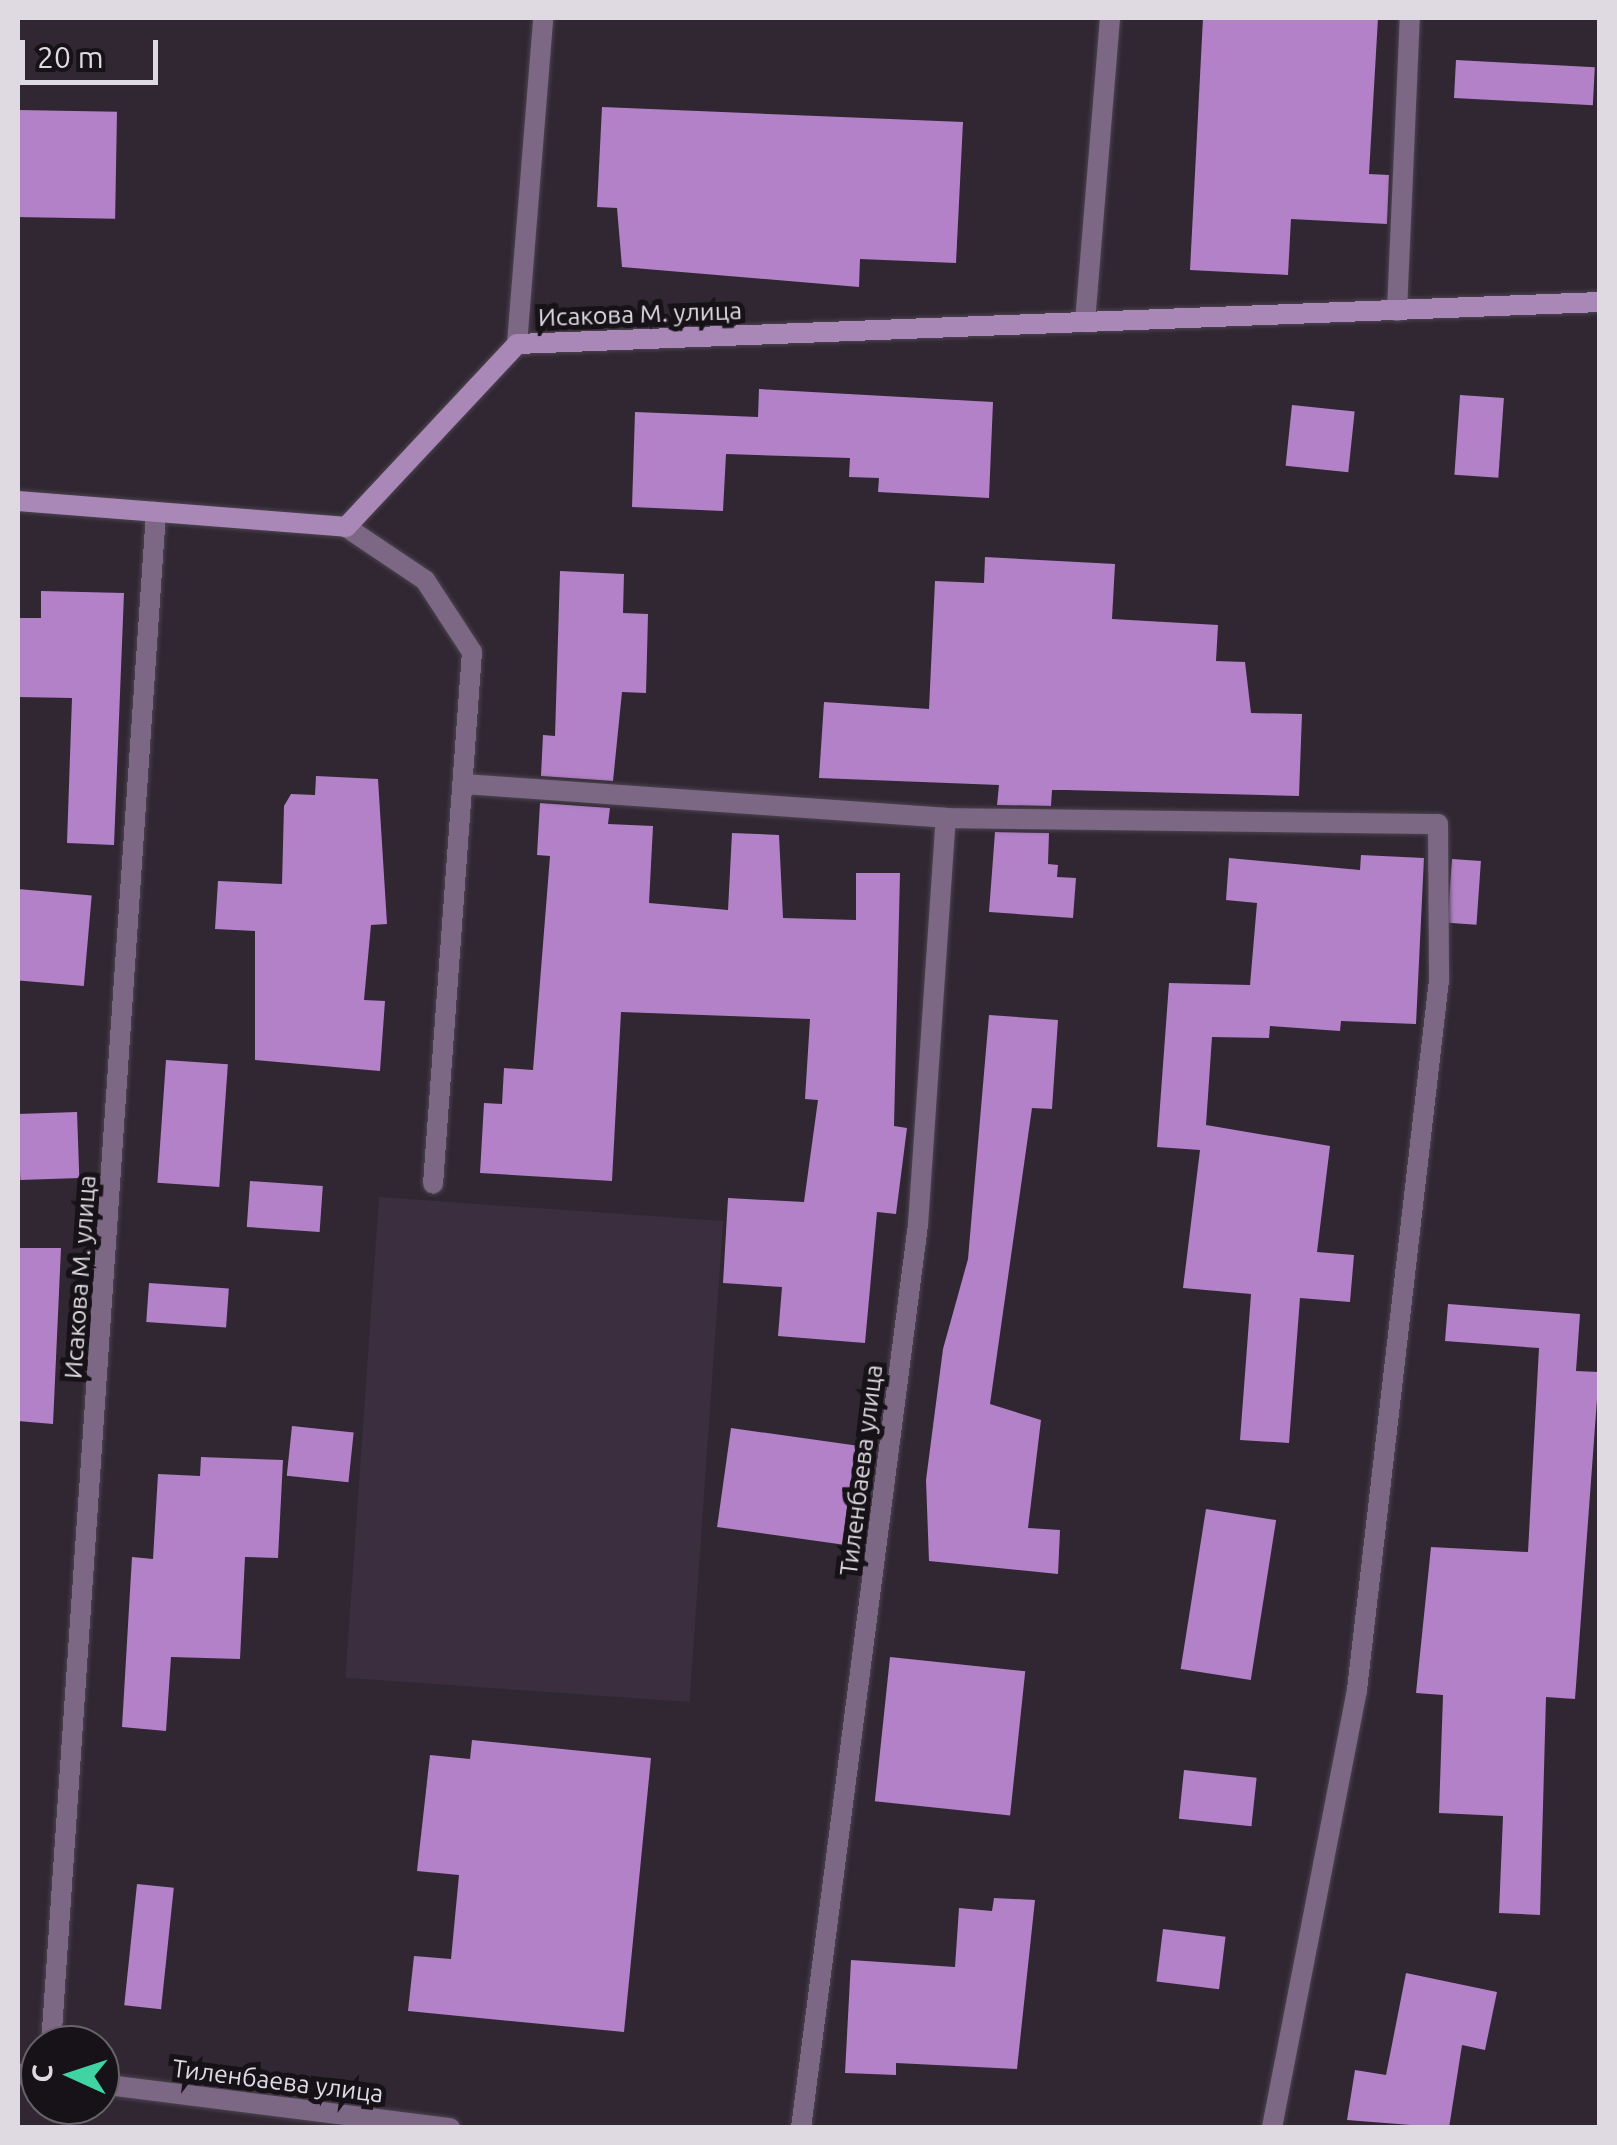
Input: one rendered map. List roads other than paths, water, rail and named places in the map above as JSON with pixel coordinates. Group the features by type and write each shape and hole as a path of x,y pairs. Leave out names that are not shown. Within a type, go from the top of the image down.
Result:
{"street":[{"path":"517,344 543,18"},
{"path":"1085,322 1110,18"},
{"path":"1397,311 1410,18"},
{"name":"Исакова М. улица","path":"346,527 517,344 1600,302"},
{"path":"18,500 346,527 426,580 472,652 434,1184"},
{"name":"Исакова М. улица","path":"52,2025 156,512"},
{"path":"463,784 946,818 1438,824 1444,844 1417,1210 1356,1690 1272,2128"},
{"name":"Тиленбаева улица","path":"801,2128 918,1226 946,818"},
{"name":"Тиленбаева улица","path":"120,2087 450,2128"}]}
